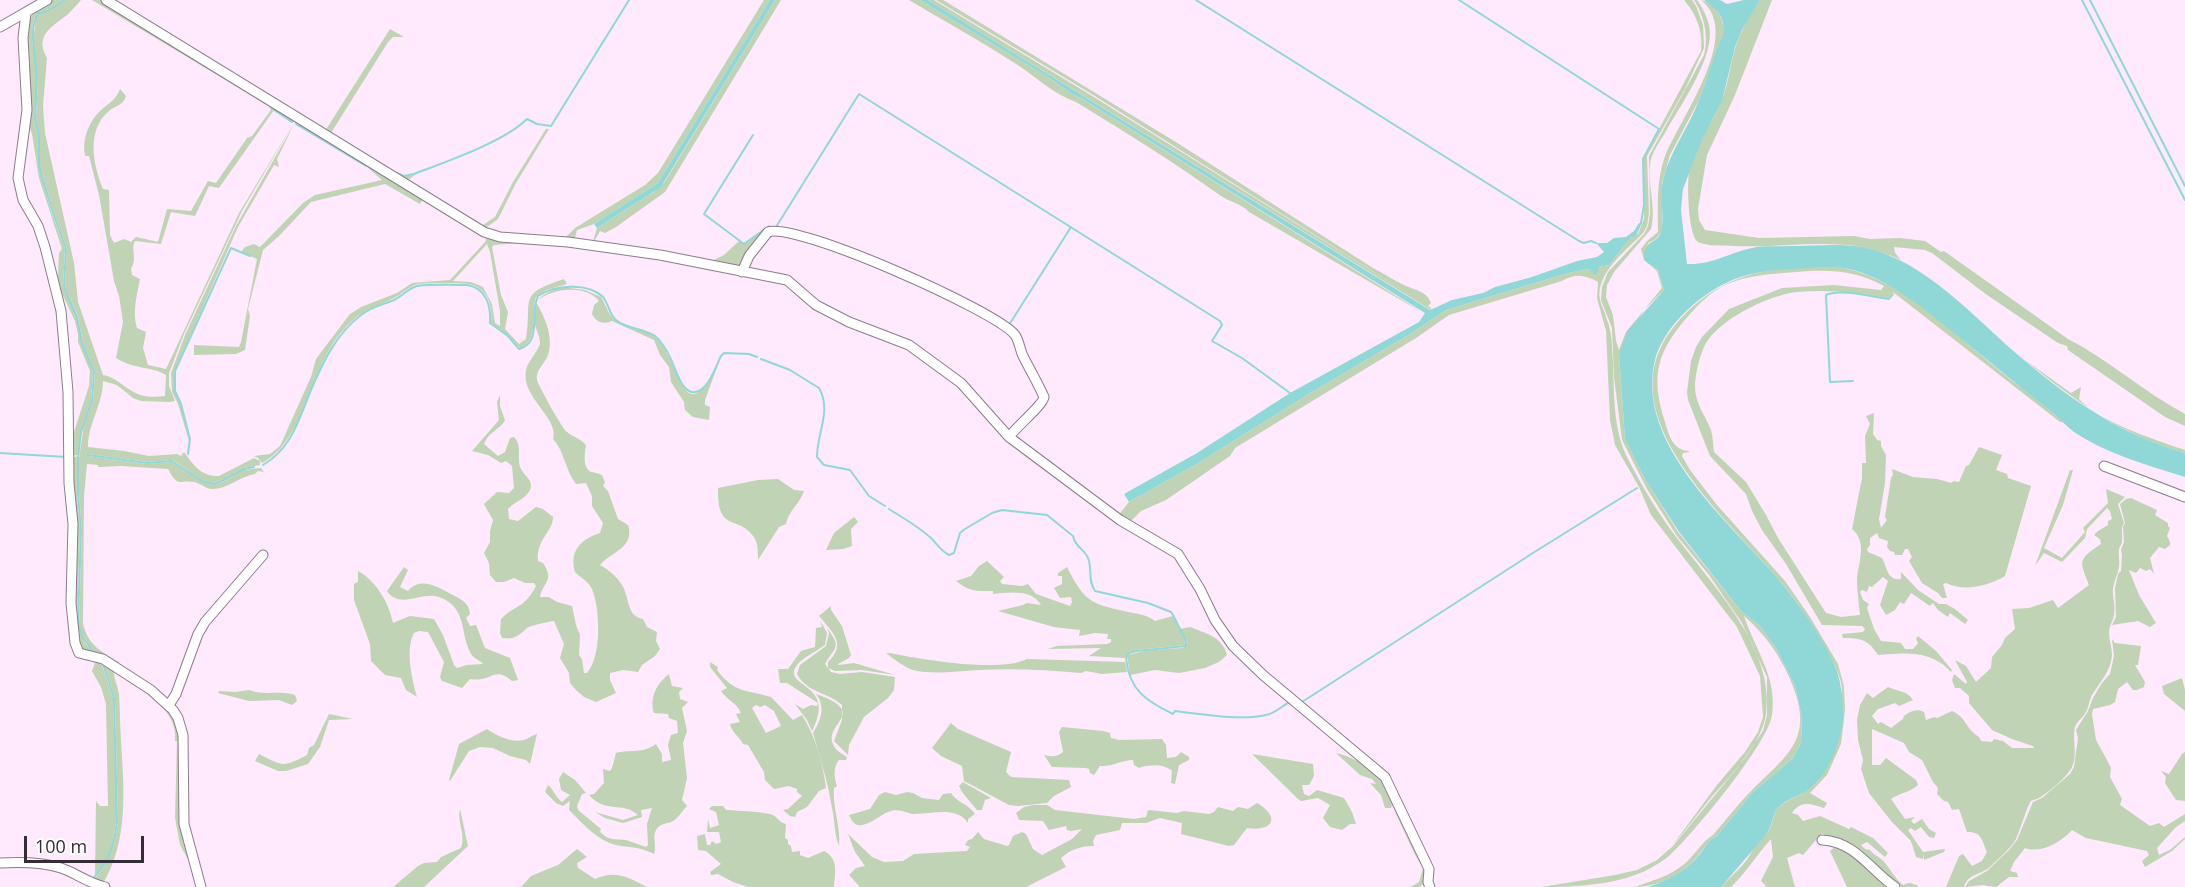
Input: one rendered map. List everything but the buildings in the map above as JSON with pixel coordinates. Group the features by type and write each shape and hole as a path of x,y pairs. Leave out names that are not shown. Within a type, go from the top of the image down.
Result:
{"street":[{"path":"0,27 47,0"},
{"path":"106,0 484,232 500,237 568,242 660,255 787,280 816,305 849,322 909,345 962,382 1009,437 1120,520 1178,554 1215,620 1233,646 1263,675 1385,777 1429,868 1430,887"},
{"path":"26,14 23,38 27,110 18,178 23,200 38,226 45,247 61,311 68,392 69,483 73,536 71,603 75,643 79,653 103,659 151,690 169,705 182,726 184,824 198,886"},
{"path":"742,272 749,256 768,232 772,230 786,232 859,254 941,292 1005,326 1016,336 1023,356 1044,397 1043,402 1021,422 1009,437"},
{"path":"2104,466 2185,497"},
{"path":"169,705 176,694 198,634 205,622 263,555"},
{"path":"1822,840 1850,848 1895,887"},
{"path":"0,863 28,863 61,868 105,887"}],"shaded area":[{"path":"49,0 63,0 45,11 36,12 32,29 37,76 34,119 38,136 39,165 50,208 65,249 63,287 77,317 82,343 93,372 91,400 83,424 78,455 71,456 71,435 89,386 90,371 78,342 75,321 57,283 53,268 58,276 59,253 62,249 39,178 32,134 30,129 27,130 25,69 27,35 34,12"},
{"path":"66,0 81,0 46,32 43,43 47,58 43,106 45,133 74,263 78,302 103,375 115,379 136,393 148,397 165,396 166,375 116,358 123,322 99,195 89,156 85,156 84,151 90,124 120,89 126,96 125,99 102,119 94,138 94,159 99,180 103,189 109,190 110,235 114,243 124,239 131,242 136,237 158,242 167,209 191,211 208,181 216,183 247,138 252,136 271,110 269,106 92,0 101,0 295,119 294,122 274,110 219,188 209,186 195,216 171,212 161,244 135,241 133,247 132,275 140,279 135,310 137,328 146,332 143,348 148,365 166,369 239,213 293,124 242,211 184,334 169,373 169,386 175,401 141,401 133,398 117,385 103,381 101,398 90,430 88,447 149,456 177,454 181,456 184,452 198,469 213,476 219,476 254,458 260,461 260,465 244,468 212,483 202,480 173,460 147,462 88,454 88,456 146,464 172,462 201,481 212,485 223,482 244,470 261,468 264,472 258,471 223,487 211,489 194,482 179,482 168,469 98,467 98,465 87,464 84,496 83,623 91,642 119,662 119,667 82,652 76,636 71,458 78,456 77,494 80,530 77,624 86,644 94,652 80,630 79,624 82,530 79,459 84,424 93,400 95,372 83,343 78,316 65,287 67,249 40,165 36,119 38,76 33,40 37,13 45,12"},
{"path":"764,0 770,0 658,183 594,224 577,230 574,242 562,241 575,228 645,185 658,173"},
{"path":"770,0 775,0 661,187 597,228 594,224 658,183"},
{"path":"775,0 781,0 665,192 616,227 605,233 600,231 592,245 597,228 664,183"},
{"path":"909,0 920,0 1051,79 1425,314 1221,196 1131,136"},
{"path":"920,0 928,0 1430,310 1452,300 1483,293 1495,287 1577,261 1597,257 1604,252 1596,243 1607,243 1614,238 1626,237 1639,223 1642,223 1636,236 1631,237 1609,265 1599,267 1597,274 1589,269 1568,273 1446,310 1195,465 1129,502 1124,494 1197,453 1290,393 1419,322 1425,313 1051,79"},
{"path":"928,0 934,0 1089,94 1426,305 1090,93 936,0 943,0 1179,144 1373,268 1423,293 1431,303 1428,306 1431,310"},
{"path":"1684,0 1692,0 1696,6 1703,25 1704,48 1685,89 1647,156 1649,213 1647,226 1607,271 1602,281 1600,300 1611,336 1616,416 1621,443 1660,514 1742,624 1762,668 1766,691 1766,714 1758,737 1735,771 1672,846 1758,732 1763,717 1760,676 1737,627 1651,515 1639,487 1615,445 1610,420 1606,331 1597,298 1598,282 1585,276 1576,276 1449,315 1416,338 1235,448 1230,456 1166,500 1141,511 1128,524 1117,517 1129,502 1195,465 1446,310 1568,273 1589,269 1593,271 1609,265 1631,237 1638,234 1644,219 1644,157 1701,51 1698,24"},
{"path":"1694,0 1697,0 1709,25 1710,37 1696,80 1651,159 1653,220 1651,229 1614,272 1607,285 1606,297 1613,315 1619,350 1626,332 1644,310 1619,354 1625,439 1646,481 1678,532 1741,611 1760,626 1777,650 1795,686 1802,718 1801,743 1792,759 1753,792 1716,837 1687,867 1662,882 1635,887 1666,875 1687,862 1747,795 1778,765 1795,742 1800,715 1790,679 1771,645 1744,616 1769,676 1773,702 1772,715 1758,746 1729,787 1682,843 1666,858 1649,869 1611,882 1582,886 1542,887 1637,870 1657,860 1673,846 1738,767 1763,731 1767,715 1767,677 1742,623 1709,575 1677,536 1647,489 1622,440 1614,377 1612,328 1601,300 1602,287 1608,272 1644,234 1648,226 1650,214 1649,156 1704,55 1706,34 1703,19"},
{"path":"1701,0 1707,2 1719,13 1723,23 1723,35 1699,100 1670,155 1662,183 1662,231 1656,239 1648,243 1645,260 1658,270 1664,290 1644,310 1662,288 1657,271 1644,260 1641,249 1658,232 1661,168 1671,143 1704,79 1712,56 1716,34 1713,15"},
{"path":"1704,0 1720,0 1727,4 1744,0 1760,0 1742,30 1735,47 1722,101 1701,142 1683,189 1681,210 1687,264 1705,263 1743,250 1766,246 1844,245 1862,247 1885,254 1907,264 1949,293 2024,360 2080,403 2141,437 2185,453 2185,477 2114,453 2074,432 1926,311 1903,294 1866,274 1845,268 1830,267 1766,271 1734,280 1704,296 1673,325 1659,348 1655,360 1652,392 1659,422 1673,452 1692,481 1780,581 1820,637 1838,676 1842,695 1843,720 1834,754 1823,775 1808,790 1779,807 1768,832 1721,887 1648,887 1670,878 1689,865 1716,837 1753,792 1792,759 1801,743 1802,718 1795,686 1777,650 1760,626 1741,611 1679,532 1646,481 1625,439 1619,354 1628,330 1664,290 1658,270 1644,260 1645,252 1661,231 1662,186 1666,169 1695,110 1723,35 1720,14"},
{"path":"1760,0 1772,0 1735,95 1707,155 1698,209 1699,220 1705,230 1759,238 1854,236 1870,239 1900,238 1925,241 1941,252 1944,251 2068,339 2098,356 2185,414 2185,426 2165,417 2068,350 2067,346 2058,343 1987,295 1925,250 1894,247 1895,253 1901,260 1872,249 1847,245 1750,246 1711,245 1698,242 1692,230 1689,209 1688,178 1691,164 1721,102 1740,36"},
{"path":"390,29 404,37 393,37 388,42 331,133 325,131"},
{"path":"297,120 423,199 420,204 385,184 311,202 263,250 248,309 250,316 245,350 236,354 194,355 194,345 239,347 257,259 241,252 245,247 254,244 260,247 303,203 315,195 382,180 367,167 296,123"},
{"path":"294,124 277,159 279,167 274,165 238,227 175,371 175,391 181,404 189,440 172,392 171,373 185,335 236,226"},
{"path":"546,129 549,129 516,183 498,219 487,227 499,233 560,238 558,241 500,237 485,232 371,163 374,162 399,177 415,175 405,182 483,225 495,217 513,182"},
{"path":"768,227 741,271 710,262 724,255 739,241 744,244"},
{"path":"485,234 521,243 492,247 501,295 508,312 505,329 519,344 526,339 528,306 533,294 549,284 564,279 567,284 546,290 536,297 532,333 526,344 520,348 509,336 491,323 488,298 475,286 450,283 415,285 362,313 350,322 332,345 288,438 277,452 262,463 254,456 270,454 280,446 311,377 316,359 350,314 361,307 397,293 412,283 450,280 486,241","holes":["487,244 500,311 500,326 495,323 492,304 483,287 471,282 453,281"]},
{"path":"1833,266 1856,271 1878,280 1920,305 2063,422 2060,422 1893,292 1889,298 1832,291 1785,294 1744,310 1720,327 1704,347 1700,356 1695,393 1711,430 1714,452 1746,482 1778,538 1826,613 1841,617 1860,615 1857,580 1861,546 1857,534 1852,529 1862,478 1862,463 1866,463 1865,436 1870,424 1866,416 1874,413 1873,434 1877,440 1881,441 1886,455 1885,483 1879,519 1881,528 1887,520 1885,517 1893,475 1892,469 1913,477 1951,483 1959,482 1966,466 1969,465 1979,447 2002,455 1996,470 2007,474 2008,478 2031,486 2005,576 1976,587 1943,584 1947,598 1942,598 1922,583 1909,561 1912,557 1908,549 1905,549 1902,555 1895,555 1887,547 1888,541 1879,538 1877,533 1870,538 1868,552 1882,558 1890,576 1901,579 1901,572 1918,590 1939,604 1946,604 1955,609 1968,620 1965,624 1950,613 1948,617 1933,603 1930,606 1911,593 1904,604 1900,602 1895,610 1886,615 1880,605 1888,581 1883,577 1872,587 1869,586 1867,592 1862,590 1860,592 1863,600 1869,604 1867,608 1881,641 1901,643 1905,649 1913,649 1918,643 1916,639 1918,636 1936,651 1952,670 1951,672 1926,656 1917,654 1878,655 1871,646 1863,641 1843,638 1842,634 1863,632 1865,629 1862,626 1822,625 1786,564 1762,530 1746,494 1710,456 1688,400 1691,361 1702,337 1729,309 1782,288 1834,285 1881,290 1884,286 1863,277 1830,271 1769,274 1726,285 1748,276 1767,271"},
{"path":"562,287 585,290 601,297 615,321 649,333 657,339 684,388 690,393 698,393 707,383 719,362 705,400 705,405 710,407 709,420 693,417 685,410 684,402 671,382 669,367 660,355 654,340 612,321 603,323 598,321 592,314 594,305 599,301 586,292 568,290 542,297"},
{"path":"1720,288 1698,306 1670,340 1660,364 1658,377 1660,405 1670,437 1675,445 1689,451 1683,453 1682,456 1690,470 1717,505 1785,581 1838,664 1844,686 1845,710 1841,744 1827,775 1810,793 1827,803 1824,808 1810,804 1802,805 1792,813 1798,815 1803,821 1820,816 1873,838 1888,853 1885,857 1867,842 1861,845 1883,861 1903,885 1909,883 1918,887 1899,887 1822,833 1803,855 1799,853 1787,858 1795,887 1767,887 1761,881 1773,857 1771,839 1731,887 1721,887 1768,832 1778,808 1809,789 1820,778 1838,717 1842,690 1833,662 1798,604 1704,495 1680,462 1662,427 1653,392 1657,357 1677,323 1694,306"},
{"path":"536,303 545,321 550,342 548,355 537,373 538,384 565,429 586,445 586,467 591,472 602,475 605,482 603,486 608,491 618,519 628,525 629,533 625,544 600,565 618,579 634,614 643,619 647,627 657,632 656,641 660,649 655,656 642,665 638,672 623,670 610,673 610,680 616,693 596,702 584,697 570,683 569,673 560,658 564,644 554,621 529,627 514,638 502,638 501,619 524,603 536,586 534,583 525,583 514,578 496,582 490,575 489,563 484,553 490,542 493,520 484,504 497,492 509,493 514,488 512,466 506,461 501,463 488,455 472,451 499,420 497,402 500,395 500,406 505,420 484,444 498,456 505,452 510,438 514,437 518,444 520,465 531,487 525,496 508,509 509,519 518,521 536,507 543,509 553,517 538,553 538,561 543,563 548,574 540,597 549,597 572,606 580,635 579,655 582,659 584,673 587,673 592,665 597,644 597,608 592,589 575,572 574,558 582,542 600,533 603,523 592,506 592,496 586,483 576,484 572,479 553,439 554,431 551,423 534,398 526,380 527,367 540,344 534,316"},
{"path":"2025,360 2071,393 2081,387 2079,399 2093,411 2062,389"},
{"path":"2103,417 2185,450 2185,453 2141,437 2120,427"},
{"path":"2070,470 2073,470 2063,505 2044,548 2062,558 2085,532 2083,528 2108,503 2106,489 2125,497 2118,504 2124,523 2119,551 2119,567 2113,588 2114,612 2109,630 2112,655 2110,666 2092,695 2086,712 2075,727 2075,758 2070,771 2038,799 2031,801 2016,839 1991,866 1969,879 1964,887 1946,887 1959,856 1963,854 1972,866 1982,861 1987,852 1982,840 1975,833 1967,832 1959,809 1952,810 1948,802 1937,794 1938,788 1922,760 1909,752 1904,743 1872,729 1872,765 1880,765 1886,758 1916,780 1918,785 1891,799 1905,819 1915,817 1911,821 1914,824 1922,819 1929,829 1936,833 1934,838 1929,837 1921,827 1915,831 1911,828 1908,830 1923,852 1945,849 1944,852 1924,860 1924,854 1923,859 1916,857 1911,841 1869,793 1861,769 1863,760 1858,740 1857,720 1860,705 1867,693 1873,698 1888,687 1905,693 1913,700 1899,706 1895,703 1878,709 1872,716 1878,724 1881,722 1891,728 1904,716 1916,710 1924,712 1926,720 1952,711 1961,717 1981,741 1992,742 1994,739 2003,741 2012,748 2034,748 1992,730 1969,703 1969,696 1960,688 1955,688 1952,680 1954,674 1966,684 1967,682 1955,660 1966,666 1976,682 1991,668 1992,657 2005,638 2015,629 2012,609 2029,608 2053,600 2058,608 2089,585 2082,565 2084,557 2101,544 2100,539 2094,535 2108,525 2108,521 2112,519 2107,508 2087,529 2085,538 2062,562 2044,553 2035,566"},
{"path":"778,479 794,490 804,491 786,524 779,527 758,560 754,537 748,530 725,518 721,512 718,488 758,480"},
{"path":"2131,498 2157,510 2155,515 2168,523 2170,528 2167,536 2170,545 2165,549 2159,547 2150,558 2154,574 2150,569 2146,571 2140,568 2136,573 2129,570 2139,595 2156,623 2150,627 2138,621 2112,625 2116,617 2115,588 2118,574 2121,571 2121,550 2124,542 2125,523 2120,504"},
{"path":"854,517 858,522 851,529 852,546 826,550 834,533"},
{"path":"987,561 1004,577 1000,581 1002,584 1022,586 1028,584 1036,594 1070,606 1071,597 1060,598 1054,588 1062,584 1062,576 1058,576 1058,573 1067,567 1086,596 1100,605 1142,615 1155,621 1173,616 1185,645 1136,650 1129,652 1125,658 1089,656 1101,648 1048,649 1057,646 1107,644 1111,642 1111,639 1107,639 1108,634 1095,633 1079,636 1080,630 1054,627 998,611 1027,603 1041,605 1032,596 1026,594 1013,592 993,594 993,591 969,589 956,581 971,576 979,566"},
{"path":"404,567 408,570 400,587 408,591 418,584 429,584 461,599 469,610 470,614 466,618 470,626 476,625 485,648 510,658 518,680 512,681 506,676 496,674 483,679 470,679 462,688 442,681 440,677 444,662 428,632 419,631 414,633 410,647 411,673 417,697 406,690 401,678 385,675 371,661 370,644 354,600 354,584 358,582 358,571 371,581 381,594 389,608 393,623 410,616 434,619 457,668 483,664 471,654 458,614 448,601 432,596 404,600 392,596 387,591"},
{"path":"831,606 831,610 842,626 851,655 838,664 854,663 895,675 862,670 835,671 828,668 828,662 837,650 837,644 833,633 819,616"},
{"path":"820,620 827,633 825,645 801,661 795,668 794,675 810,689 819,704 818,716 812,731 795,704 803,709 811,705 817,706 818,703 787,683 780,683 778,669 788,669 801,651 815,647 816,628 822,627"},
{"path":"1190,627 1217,640 1222,644 1227,655 1219,662 1205,668 1179,673 1155,670 1130,675 1127,655 1149,650 1183,648 1187,642 1180,629"},
{"path":"827,628 836,644 825,664 831,672 840,674 862,672 895,677 894,690 888,698 864,717 849,745 848,755 834,741 842,720 842,705 806,685 797,674 800,665 826,646 829,633"},
{"path":"2112,639 2115,643 2141,646 2138,665 2135,665 2145,682 2144,687 2133,690 2127,682 2118,689 2115,702 2093,709 2096,740 2111,768 2110,777 2122,799 2120,805 2150,826 2159,823 2164,827 2185,814 2185,821 2176,827 2157,848 2159,855 2170,850 2185,837 2185,839 2172,851 2145,867 2142,861 2149,855 2147,851 2086,838 2072,830 2050,846 2038,849 2025,848 2010,871 2017,873 2018,877 2009,877 1996,887 1983,885 1965,887 1969,881 1987,871 2017,840 2033,802 2042,798 2070,774 2074,767 2078,738 2076,730 2102,683 2110,674 2114,656"},
{"path":"886,653 949,663 985,665 1016,663 1027,659 1125,662 1127,672 1102,674 1086,671 1081,673 1004,669 929,672 910,669"},
{"path":"96,660 102,665 113,698 116,822 112,848 95,875 96,801 100,806 108,806 106,704 101,687 92,671"},
{"path":"710,662 718,667 717,670 735,687 771,697 793,720 802,715 807,723 818,750 826,788 819,791 807,807 797,812 795,817 783,810 788,809 802,796 797,789 789,786 774,789 765,780 764,772 748,745 743,744 731,727 730,724 740,722 736,714 741,713 721,691 727,688 710,667","holes":["756,705 760,707 765,705 774,711 781,726 766,733 752,708"]},
{"path":"104,664 165,705 179,727 180,757 194,870 180,845 175,818 177,741 175,741 175,729 171,718 155,700 114,672 119,694 123,815 117,851 111,868 102,885 94,880 110,853 118,822 115,698"},
{"path":"669,674 672,686 683,688 679,692 680,699 688,702 682,708 687,731 683,743 687,778 682,800 687,806 675,820 656,830 654,854 639,848 616,845 603,840 590,831 569,810 570,801 563,806 556,803 545,792 548,785 562,802 570,795 561,790 559,779 563,772 575,780 586,793 582,794 577,806 578,810 601,829 600,832 612,839 626,840 646,847 648,845 647,824 652,808 641,810 642,817 623,823 605,818 595,812 623,820 638,815 626,809 602,804 589,795 594,794 604,783 603,769 610,771 616,753 642,750 656,744 662,754 662,762 671,760 668,745 671,735 678,733 677,721 669,718 668,714 654,713 653,707 653,696 658,686"},
{"path":"2182,678 2185,690 2185,711 2164,694 2162,686"},
{"path":"249,690 295,695 297,701 292,705 279,700 249,701 218,693 219,691"},
{"path":"816,694 832,701 840,707 843,713 832,737 835,748 847,757 846,760 839,760 835,772 837,786 834,788 834,802 839,846 828,789 813,733 822,709"},
{"path":"329,714 353,719 329,720 320,747 308,764 286,771 278,771 255,761 259,754 278,763 287,764 307,755"},
{"path":"951,723 958,729 1011,752 1006,772 1011,777 1069,780 1071,787 1054,796 1047,803 1018,806 1009,805 964,781 962,766 941,756 932,748"},
{"path":"1062,727 1103,731 1110,733 1111,738 1119,740 1162,739 1166,745 1167,758 1176,757 1181,752 1189,757 1189,760 1179,765 1175,784 1171,783 1172,771 1168,768 1156,765 1139,768 1134,765 1133,760 1100,766 1094,775 1086,768 1052,767 1044,755 1054,756 1063,752 1059,732"},
{"path":"487,729 514,741 524,740 537,734 530,764 526,760 493,748 480,747 469,751 450,781 459,744"},
{"path":"2185,752 2185,801 2176,800 2165,783 2166,777 2161,771 2169,774"},
{"path":"1336,753 1360,762 1382,777 1426,869 1428,881 1419,887 1410,887 1419,882 1423,868 1392,805 1391,808 1385,808 1381,795 1370,783 1376,784 1372,779 1360,775"},
{"path":"1252,754 1313,764 1314,776 1309,785 1302,785 1304,794 1309,796 1317,790 1344,798 1356,824 1350,824 1342,830 1330,827 1323,818 1330,805 1318,798 1301,801"},
{"path":"963,782 991,798 985,800 982,810 977,810 962,792 959,786"},
{"path":"885,792 896,795 907,792 922,798 939,800 943,794 951,793 975,814 968,819 968,823 957,814 936,812 915,814 896,810 862,825 853,822 849,815 870,809 879,795"},
{"path":"1257,803 1269,813 1271,822 1263,828 1247,828 1234,845 1229,846 1181,834 1182,823 1160,818 1146,823 1122,823 1120,830 1096,835 1093,841 1094,846 1076,849 1061,858 1066,867 1026,887 860,887 849,875 856,868 865,866 855,852 848,834 872,857 884,862 903,861 914,854 967,851 970,847 965,845 978,832 984,839 1007,846 1013,836 1022,832 1026,834 1033,849 1042,855 1072,839 1082,829 1071,831 1067,830 1066,826 1049,830 1043,821 1019,820 1016,813 1024,807 1047,805 1055,810 1134,819 1146,817 1148,810 1209,814 1218,807 1233,811 1238,807 1248,809"},
{"path":"712,806 775,816 786,824 785,838 792,852 800,851 800,855 808,858 824,851 829,854 835,867 834,887 748,887 718,874 711,875 710,872 721,864 706,851 698,850 697,836 705,834 707,845 710,845 712,841 716,844 721,842 719,832 707,832 708,819 710,828 719,825 716,812 709,809"},
{"path":"460,809 468,846 424,887 393,887 418,866 437,862 441,857 461,848 463,839"},
{"path":"1836,846 1859,860 1889,887 1847,887 1830,851"},
{"path":"577,849 587,857 577,863 578,868 595,879 615,875 647,887 521,887 531,876 558,865"}],"waterway":[{"path":"65,0 45,12 37,13 33,29 37,76 35,119 39,136 39,165 66,249 64,287 77,317 82,343 94,372 92,400 81,432 78,459 81,530 78,624 83,637 94,653"},
{"path":"396,173 404,176 414,174 457,157 504,136 527,119 537,124 551,126 629,0"},
{"path":"1196,0 1579,241 1596,243"},
{"path":"1459,0 1659,129 1643,159 1644,205 1641,223"},
{"path":"2082,0 2185,200"},
{"path":"2090,0 2185,186"},
{"path":"776,227 859,94 1220,321 1222,325 1212,341 1242,358 1290,393"},
{"path":"274,110 292,122"},
{"path":"296,124 366,166"},
{"path":"753,135 704,214 744,244 769,226"},
{"path":"1009,325 1071,227"},
{"path":"188,454 190,439 181,404 175,391 175,371 231,248 250,256"},
{"path":"263,465 273,458 288,441 326,359 344,331 365,312 394,300 417,286 467,285 479,290 486,299 490,311 490,323 508,336 519,349 531,340 538,296 553,289 571,287 597,292 603,297 616,321 642,330 658,339 669,355 681,383 690,391 700,391 704,387 724,353 749,354 757,357"},
{"path":"1853,381 1830,382 1826,295 1839,292 1889,299 1893,294"},
{"path":"761,359 790,370 819,388 823,397 824,413 817,457 824,465 850,470 869,496 885,506"},
{"path":"0,453 66,457"},
{"path":"88,455 147,463 172,461 202,481 213,484 244,469 254,467"},
{"path":"1302,702 1637,488"},
{"path":"889,509 921,530 949,555 954,553 960,533 992,513 1002,510 1047,515 1073,536 1088,557 1095,591 1148,603 1171,612 1173,615 1186,646 1136,651 1129,653 1126,658 1135,686 1147,699 1173,714 1175,711 1234,717 1266,715 1290,702"},
{"path":"93,879 110,853 117,822 114,698 103,664"}]}
